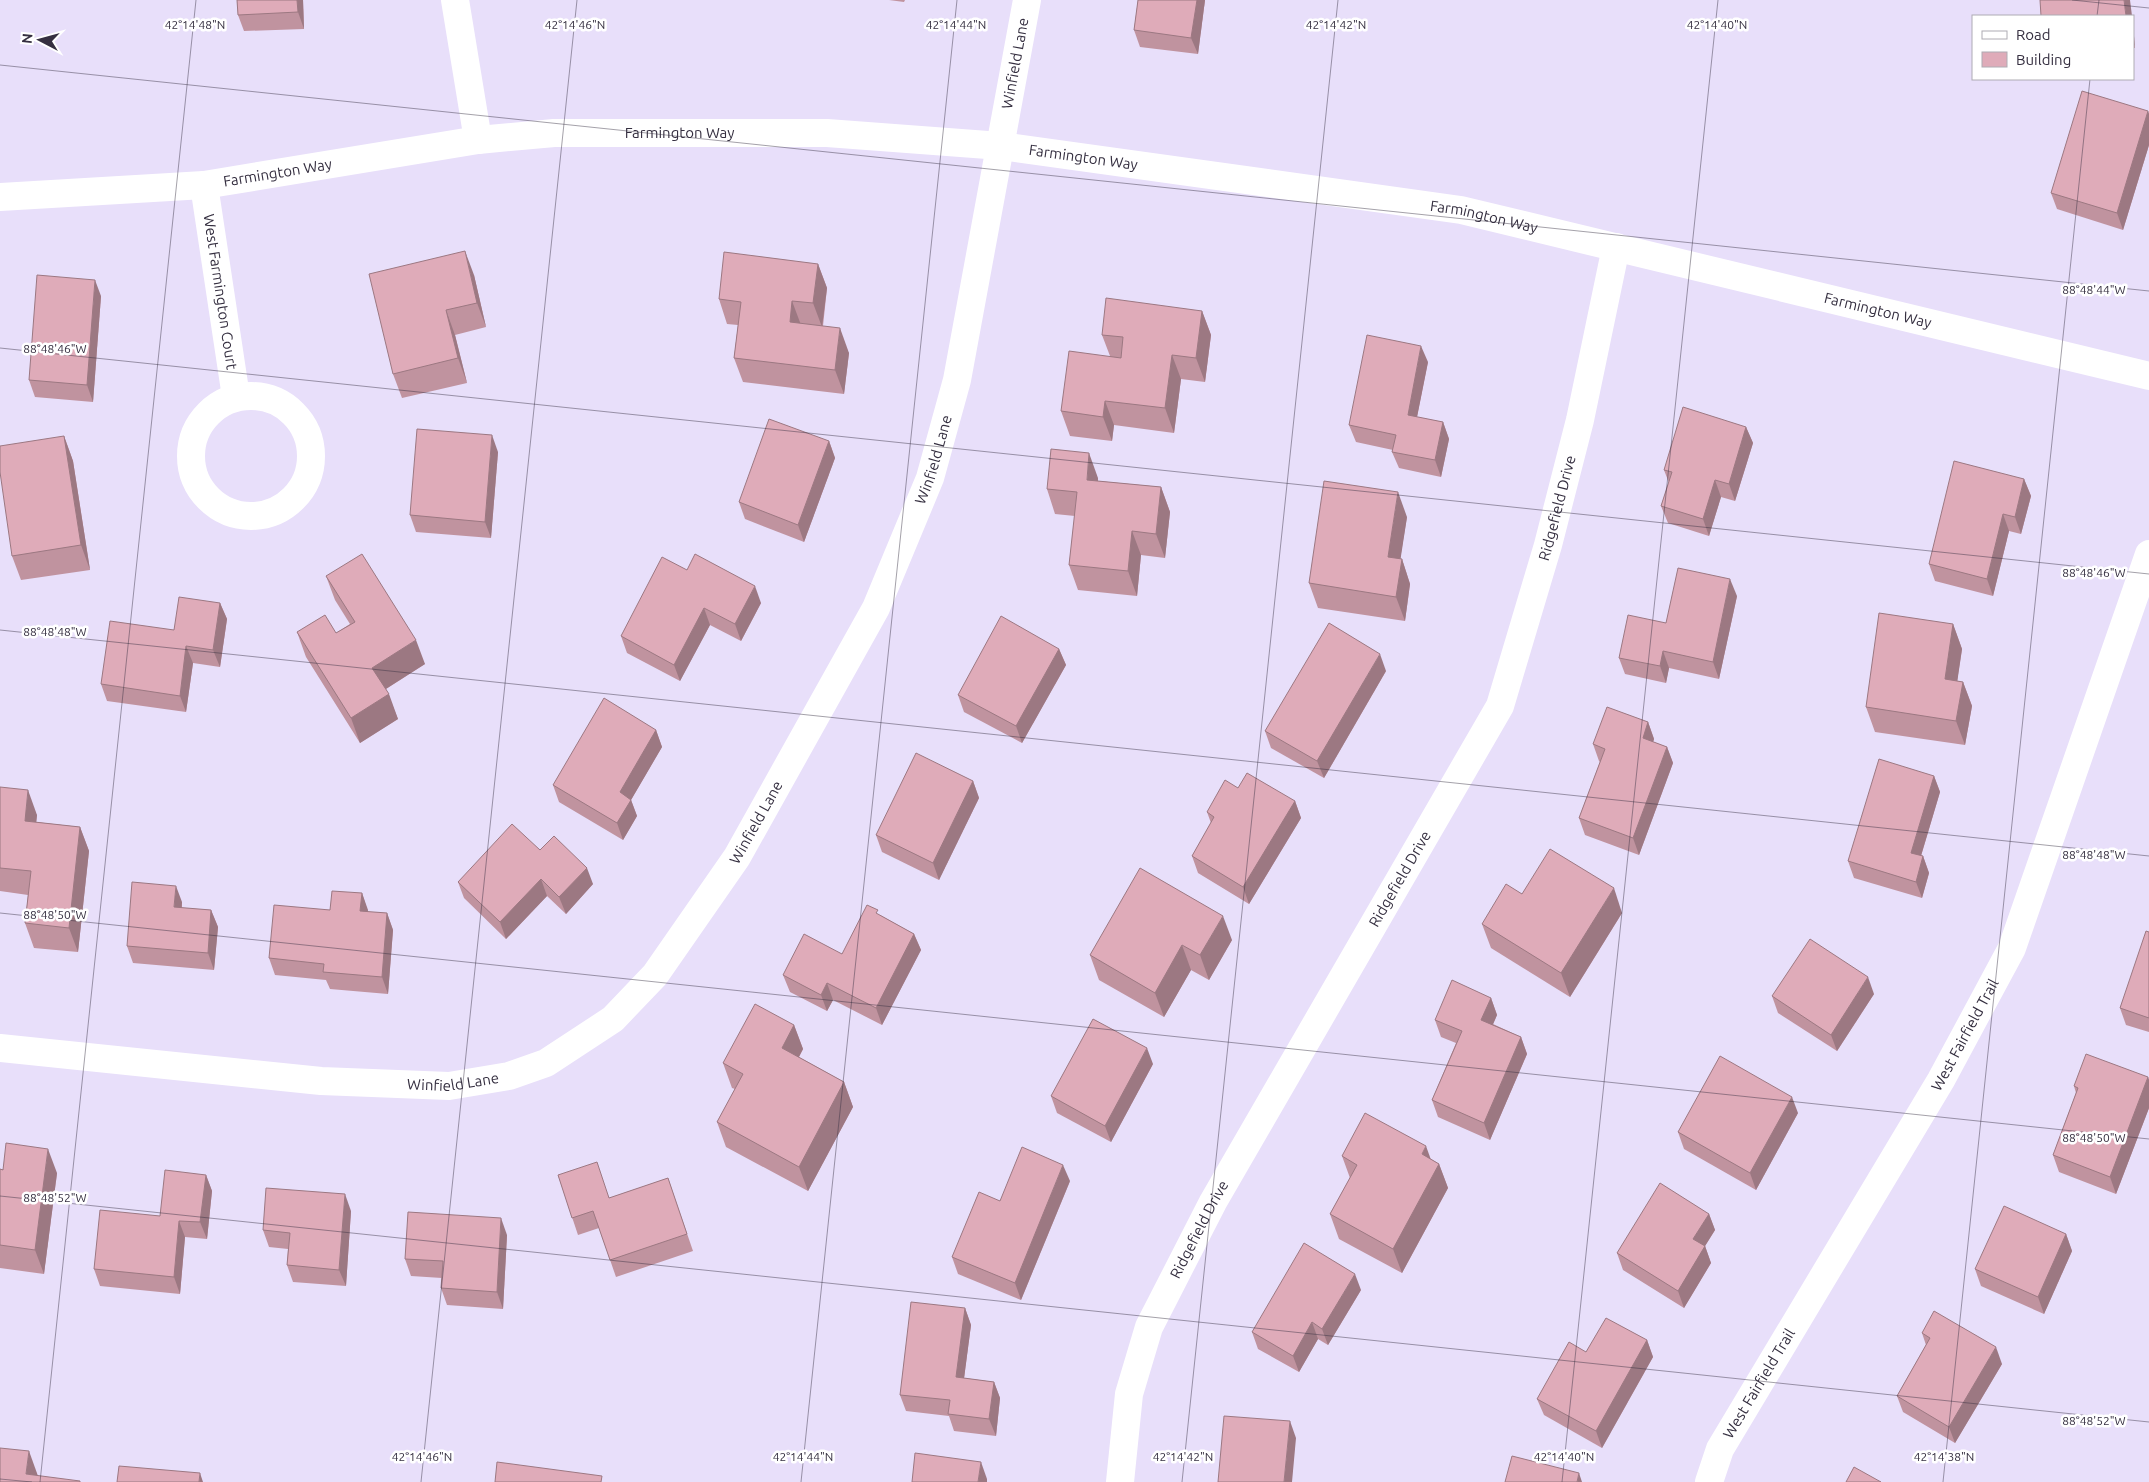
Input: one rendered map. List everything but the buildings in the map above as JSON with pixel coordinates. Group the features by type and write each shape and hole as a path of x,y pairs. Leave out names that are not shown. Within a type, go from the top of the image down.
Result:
{"street":[{"path":"455,0 478,140"},
{"name":"Winfield Lane","path":"0,1048 321,1081 449,1086 509,1076 546,1063 613,1019 655,975 737,857 876,608 930,478 957,380 1027,0"},
{"name":"Farmington Way","path":"0,197 204,185 478,140 554,133 827,134 1001,146 1461,210 2149,376"},
{"name":"West Farmington Court","path":"204,185 236,397"},
{"name":"Ridgefield Drive","path":"1120,1482 1129,1394 1150,1327 1212,1202 1500,706 1548,545 1580,420 1616,247"},
{"path":"262,396 285,406 302,423 311,447 309,472 298,495 278,510 254,516 229,512 208,498 195,477 192,452 198,428 214,408 236,397 262,396"},
{"name":"West Fairfield Trail","path":"1708,1482 1720,1449 1940,1080 2012,948 2149,554"}]}
